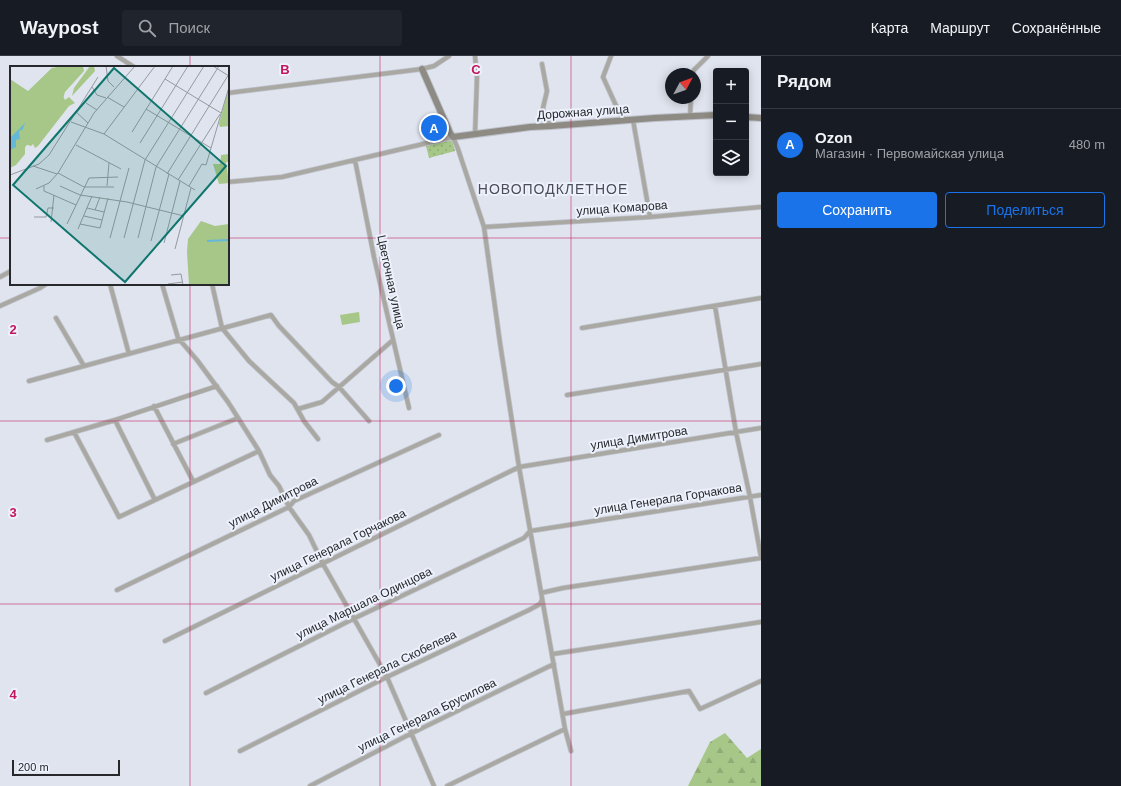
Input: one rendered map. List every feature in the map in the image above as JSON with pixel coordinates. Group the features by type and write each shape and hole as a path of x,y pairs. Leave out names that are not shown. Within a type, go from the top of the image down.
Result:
{"street":[{"path":"117,56 132,66"},
{"path":"229,93 422,69 434,66 449,56"},
{"path":"475,56 475,134"},
{"path":"611,56 603,77 618,110 625,121"},
{"path":"696,68 708,56"},
{"path":"542,64 547,91 543,108 544,116 551,126"},
{"path":"422,69 458,149 484,227 500,343 530,531 571,751"},
{"path":"690,116 691,104"},
{"name":"Дорожная улица","path":"453,137 530,127 690,116 713,116"},
{"path":"749,117 761,118"},
{"path":"633,120 650,217"},
{"path":"229,182 282,177 453,137"},
{"name":"Цветочная улица","path":"355,160 374,256 409,408"},
{"name":"улица Комарова","path":"484,227 650,217 761,207"},
{"path":"0,276 10,271"},
{"path":"0,306 44,285"},
{"path":"110,285 129,354"},
{"path":"162,285 178,338 217,386 259,451 270,475 279,486 289,507 308,535 387,678 434,786"},
{"path":"212,285 222,328 249,361 282,391 298,410 304,422 318,440"},
{"path":"582,328 761,298"},
{"path":"541,594 563,588 761,557 736,432 715,306"},
{"path":"29,381 271,315 284,332 332,382 339,387 369,421"},
{"path":"56,318 84,366"},
{"path":"298,410 319,403 393,340"},
{"path":"567,395 761,364"},
{"path":"47,440 115,420 217,386"},
{"path":"154,406 193,482"},
{"path":"173,444 238,418"},
{"path":"115,420 155,500"},
{"name":"улица Димитрова","path":"520,467 761,428"},
{"path":"74,432 119,518 259,451"},
{"name":"улица Димитрова","path":"117,590 289,507 294,501 439,435"},
{"name":"улица Генерала Горчакова","path":"165,641 520,467"},
{"name":"улица Генерала Горчакова","path":"530,531 761,495"},
{"name":"улица Маршала Одинцова","path":"206,692 524,538 530,531"},
{"name":"улица Генерала Скобелева","path":"240,751 529,610 540,604 542,600"},
{"path":"553,654 761,622"},
{"name":"улица Генерала Брусилова","path":"310,786 412,733 554,664"},
{"path":"563,714 688,691 700,709 761,681"},
{"path":"447,786 566,729"}],"green space":[{"path":"452,140 455,151 429,158 426,146"},
{"path":"359,312 360,322 342,325 340,315"},
{"path":"725,733 747,758 761,749 761,786 688,786 710,742"}],"place":[{"name":"Ozon","path":"434,128"}],"district":[{"name":"НОВОПОДКЛЕТНОЕ","path":"553,189"}]}
